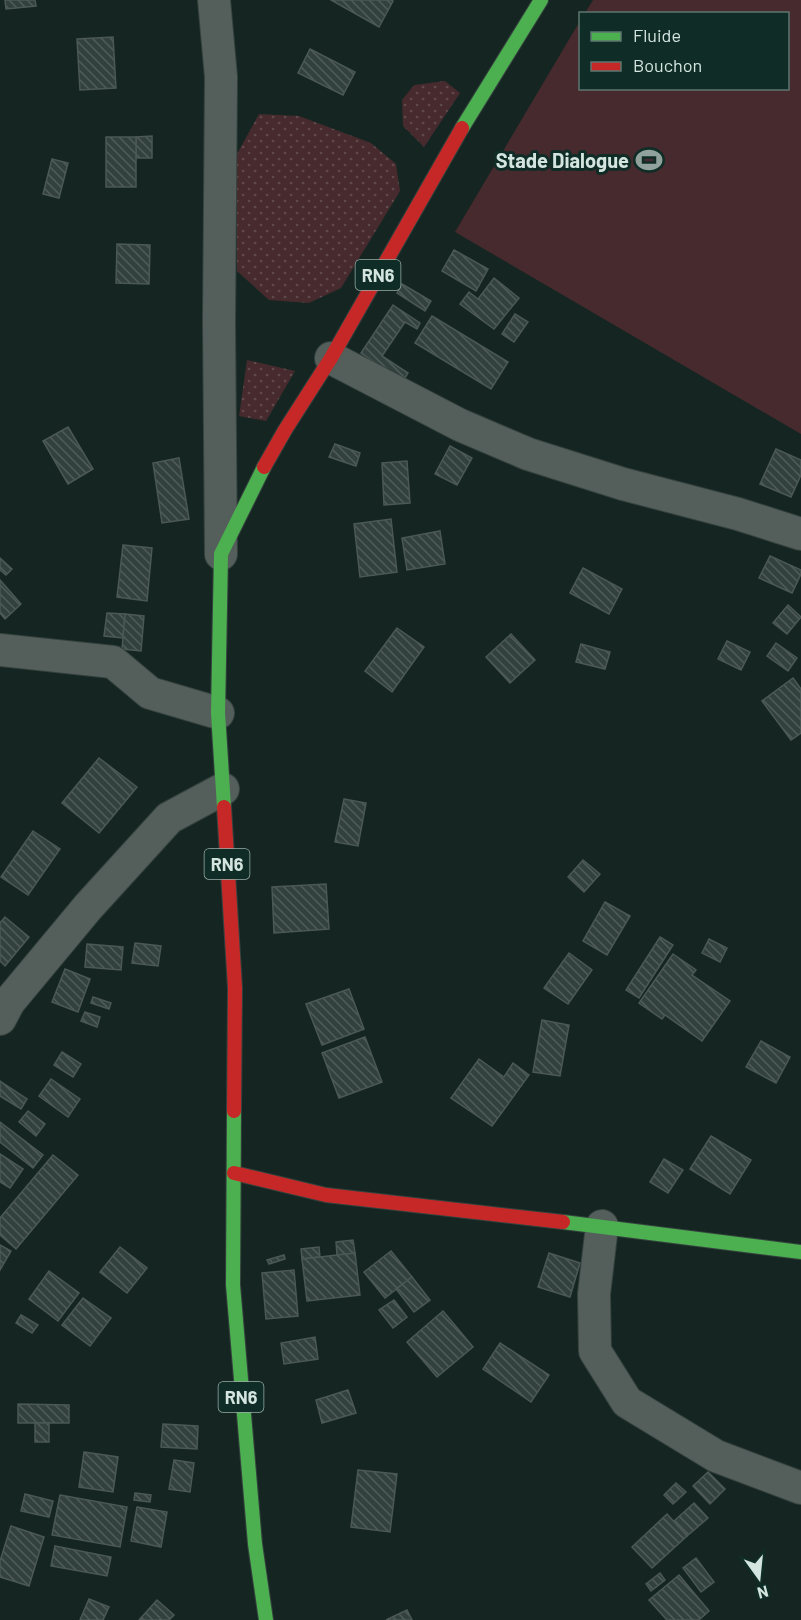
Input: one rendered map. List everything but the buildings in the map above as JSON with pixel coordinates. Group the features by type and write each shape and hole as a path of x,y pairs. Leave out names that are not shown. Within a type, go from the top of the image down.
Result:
{"main road":[{"name":"RN6","path":"266,1620 253,1532 234,1297 234,988 218,713 221,554 254,486 285,430 331,358 434,176 503,59 541,0"},
{"path":"234,1173 326,1195 602,1226 801,1252"}],"street":[{"path":"214,0 221,77 219,322 221,554"},
{"path":"331,358 460,425 528,454 623,484 738,514 801,534"},
{"path":"0,650 113,662 150,693 218,713"},
{"path":"0,1019 9,1002 88,907 169,818 223,789"},
{"path":"602,1226 594,1294 596,1351 627,1402 716,1456 801,1488"}],"shaded area":[{"name":"Stade Dialogue","path":"593,0 801,0 801,434 455,232 579,23 579,90 789,90 789,12 586,12"},
{"path":"445,81 460,93 424,147 403,126 402,100 414,85"},
{"path":"259,114 299,116 371,143 396,164 400,191 341,288 309,303 269,300 237,271 237,154"},
{"path":"247,360 295,371 266,421 239,416"}],"traffic: fast":[{"path":"462,128 541,0"},
{"path":"224,807 218,713 221,554 264,467"},
{"path":"234,1111 233,1285 255,1544 266,1620"},
{"path":"563,1222 801,1252"}],"traffic: jam":[{"path":"264,467 331,358 462,128"},
{"path":"224,807 235,988 234,1111"},
{"path":"234,1173 326,1195 563,1222"}],"place":[{"name":"Stade Dialogue","path":"649,160"}]}
